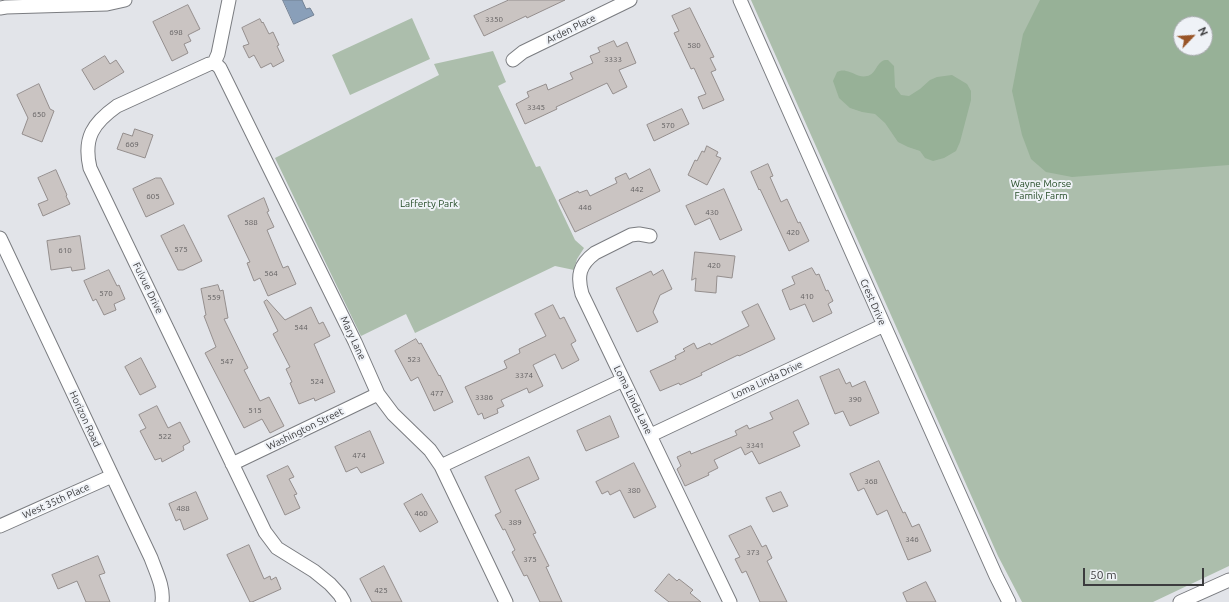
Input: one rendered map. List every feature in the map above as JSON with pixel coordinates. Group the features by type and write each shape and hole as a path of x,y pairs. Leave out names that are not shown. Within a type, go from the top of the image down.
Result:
{"street":[{"path":"0,8 107,4 125,0"},
{"path":"214,63 218,54 229,0"},
{"name":"Arden Place","path":"513,60 523,52 630,0"},
{"name":"Crest Drive","path":"740,0 1009,602"},
{"name":"Mary Lane","path":"214,63 220,68 280,188 355,342 378,394 393,414 430,450 440,466 506,602"},
{"name":"Fulvue Drive","path":"214,63 117,106 107,113 94,127 90,136 87,147 90,168 270,541 277,548 314,571 330,584 344,602"},
{"name":"Loma Linda Lane","path":"650,236 639,234 632,235 595,253 585,262 580,273 579,281 582,294 622,380 730,602"},
{"name":"Horizon Road","path":"0,238 151,558 160,580 162,602"},
{"name":"Loma Linda Drive","path":"650,435 884,325"},
{"path":"440,466 622,380"},
{"name":"Washington Street","path":"232,464 378,394"},
{"name":"West 35th Place","path":"0,526 112,476"},
{"path":"1180,602 1229,580"}],"green space":[{"name":"Wayne Morse Family Farm","path":"751,0 1229,0 1229,566 1153,602 1022,602 998,556"},
{"path":"1040,0 1229,0 1229,165 1072,177 1046,172 1031,159 1022,135 1012,91 1023,34"},
{"path":"412,18 430,59 350,95 332,55"},
{"name":"Lafferty Park","path":"493,51 506,82 498,86 536,167 540,166 575,240 584,248 577,259 574,270 555,266 415,333 406,314 361,336 275,158 439,75 434,64"},
{"path":"888,60 894,66 895,87 901,95 909,96 930,80 937,77 952,75 967,84 971,91 971,100 960,142 956,151 944,158 933,161 925,158 920,151 898,142 885,123 875,114 850,108 839,98 833,81 837,72 845,71 861,76 867,76 872,73 882,61"}],"water":[{"path":"283,0 302,0 306,9 310,8 314,15 294,24"}],"building":[{"path":"509,0 565,0 527,18 526,16 484,36 474,16"},
{"path":"188,5 200,29 188,35 191,41 184,44 188,53 172,61 153,22"},
{"path":"690,8 714,57 710,58 716,70 711,72 724,100 703,109 698,97 706,94 694,68 691,69 674,33 679,31 672,16"},
{"path":"260,19 269,34 273,32 279,45 277,46 284,61 273,67 271,63 261,68 254,55 249,58 243,46 249,44 242,28"},
{"path":"614,41 617,47 627,42 636,63 619,70 627,87 613,94 607,83 556,107 557,109 525,124 516,104 529,97 527,92 546,84 548,90 573,79 570,73 593,63 590,56 600,52 598,48"},
{"path":"105,56 110,64 116,60 124,72 94,90 82,70"},
{"path":"39,84 50,109 54,111 42,142 22,134 28,118 17,95"},
{"path":"682,109 689,124 654,141 647,125"},
{"path":"135,129 153,135 145,158 117,149 123,133 132,136"},
{"path":"707,146 718,152 716,156 721,158 707,185 688,175 695,160 697,161 702,151 704,152"},
{"path":"768,164 773,176 770,177 781,202 787,199 798,223 800,222 809,241 789,251 751,172"},
{"path":"650,169 660,191 575,232 559,200 578,191 579,193 587,190 590,196 617,183 615,178 626,173 629,179"},
{"path":"56,170 70,204 43,216 38,204 48,200 38,178"},
{"path":"156,178 161,178 174,204 146,217 133,189"},
{"path":"724,189 742,230 720,240 710,218 695,225 686,206"},
{"path":"264,198 269,211 267,212 274,227 267,230 283,268 288,266 296,284 268,296 260,278 254,281 247,263 250,262 228,216"},
{"path":"184,225 202,261 183,270 178,270 161,236"},
{"path":"80,236 85,269 72,271 71,267 51,270 47,241"},
{"path":"695,252 735,256 732,278 717,276 716,293 695,291 696,278 692,280"},
{"path":"812,268 816,275 819,274 826,291 828,290 833,301 828,304 832,313 813,322 805,304 790,310 782,290 795,284 792,277"},
{"path":"109,270 117,286 119,285 125,299 114,304 116,310 104,315 96,299 93,301 84,281"},
{"path":"663,270 672,289 660,295 653,312 658,322 637,332 616,288 651,271 653,275"},
{"path":"218,285 220,291 223,290 228,318 224,319 248,368 244,370 260,401 269,397 284,426 270,433 262,419 244,428 205,353 216,347 204,316 206,315 201,289"},
{"path":"267,300 285,320 311,307 319,324 323,322 330,336 314,344 335,392 315,401 314,398 299,404 286,369 290,367 273,334 278,331 264,302"},
{"path":"758,304 775,339 739,356 738,355 701,373 702,375 680,385 679,383 660,391 650,371 676,359 675,356 685,351 683,349 694,343 697,349 710,343 711,345 749,326 742,312"},
{"path":"553,305 560,319 564,317 576,341 571,344 579,360 562,369 555,354 533,365 543,386 529,393 527,388 501,400 504,406 497,409 498,413 484,419 482,413 478,415 465,387 507,368 504,361 520,353 519,349 546,336 535,314"},
{"path":"416,339 419,344 421,343 439,376 440,375 453,402 434,411 418,377 411,381 395,351"},
{"path":"141,358 156,387 140,395 125,367"},
{"path":"839,369 846,384 850,382 852,387 865,381 879,413 850,426 843,411 835,414 820,377"},
{"path":"798,400 809,424 793,432 800,446 759,464 752,451 745,455 741,447 714,460 718,468 708,473 709,475 685,486 677,469 681,466 677,457 690,451 691,454 737,435 735,431 747,425 749,429 773,419 770,413"},
{"path":"157,406 168,428 180,422 190,442 183,446 184,450 162,462 161,458 155,460 140,431 146,428 139,415"},
{"path":"610,416 619,437 586,451 577,431"},
{"path":"370,431 384,463 361,473 357,467 346,472 335,447"},
{"path":"529,457 539,479 515,490 536,533 533,534 549,566 546,567 562,602 540,602 527,575 524,576 512,552 515,550 505,529 503,530 495,515 501,512 485,477"},
{"path":"879,461 903,513 905,512 912,527 919,524 931,551 908,560 887,510 877,515 864,488 858,491 850,474"},
{"path":"634,463 656,507 634,518 620,490 610,495 608,491 602,494 596,482"},
{"path":"288,466 294,477 289,479 297,494 294,495 300,508 285,515 267,476"},
{"path":"196,492 208,519 184,530 180,519 176,521 169,504"},
{"path":"781,492 788,506 773,512 766,498"},
{"path":"422,494 438,522 420,532 404,504"},
{"path":"751,526 762,547 766,545 772,558 767,561 787,602 760,602 746,571 742,573 735,559 740,557 729,536"},
{"path":"249,545 264,579 270,576 271,580 276,577 281,589 252,602 250,602 227,555"},
{"path":"98,556 105,573 99,575 110,602 86,602 77,581 58,589 52,575"},
{"path":"384,566 402,602 372,602 360,579"},
{"path":"669,574 677,581 679,579 693,590 690,593 701,602 669,602 655,591"},
{"path":"926,582 936,602 907,602 903,593"}]}
